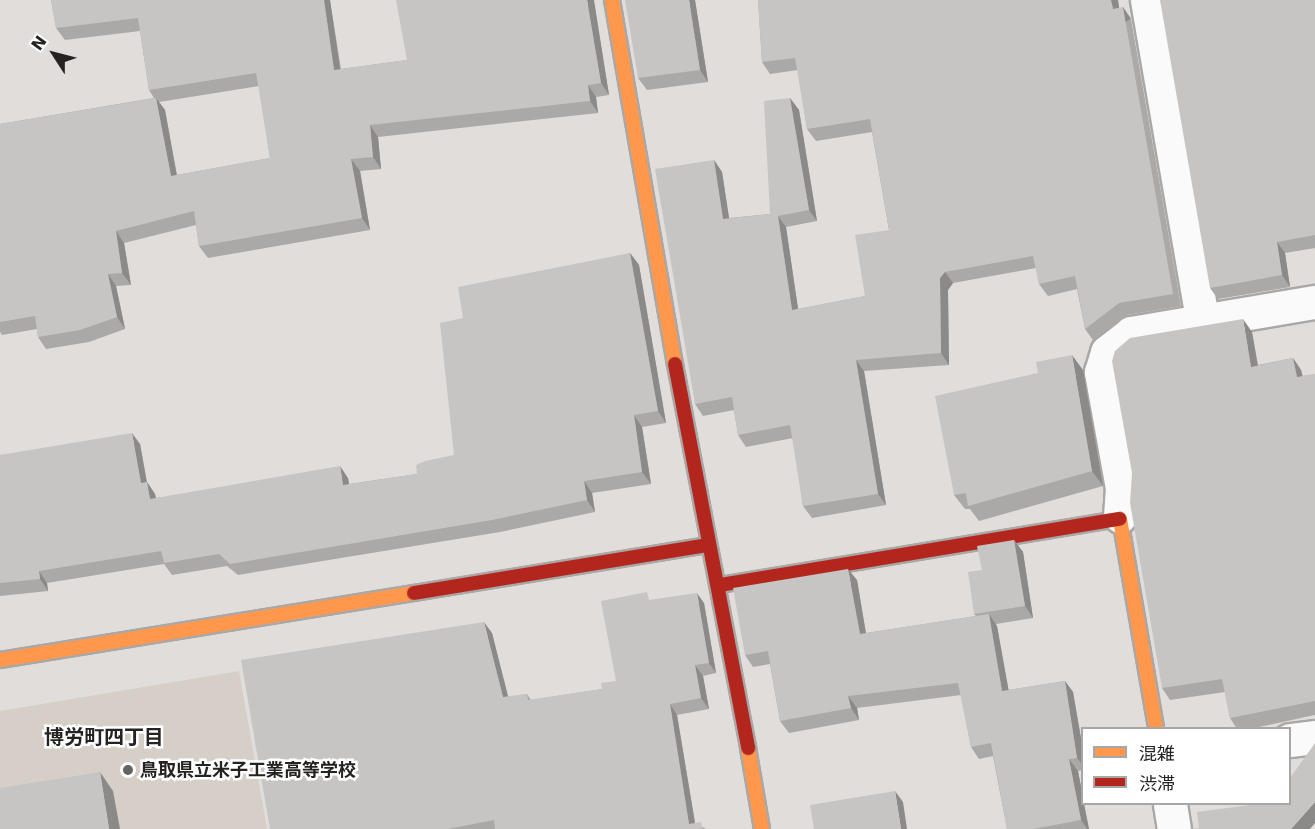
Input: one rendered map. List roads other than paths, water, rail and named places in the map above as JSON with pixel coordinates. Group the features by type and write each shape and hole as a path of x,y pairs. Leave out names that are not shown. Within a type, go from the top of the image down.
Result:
{"street":[{"path":"612,0 706,545 720,585 762,829"},
{"path":"1147,0 1202,317"},
{"path":"1156,727 1120,516 1122,488 1101,361 1131,333 1202,317 1315,302"},
{"path":"720,585 1120,516"},
{"path":"0,660 706,545"},
{"path":"1291,741 1315,736"},
{"path":"1170,805 1174,829"}],"place":[{"name":"鳥取県立米子工業高等学校","path":"128,770"}],"district":[{"name":"博労町四丁目","path":"104,737"}]}
